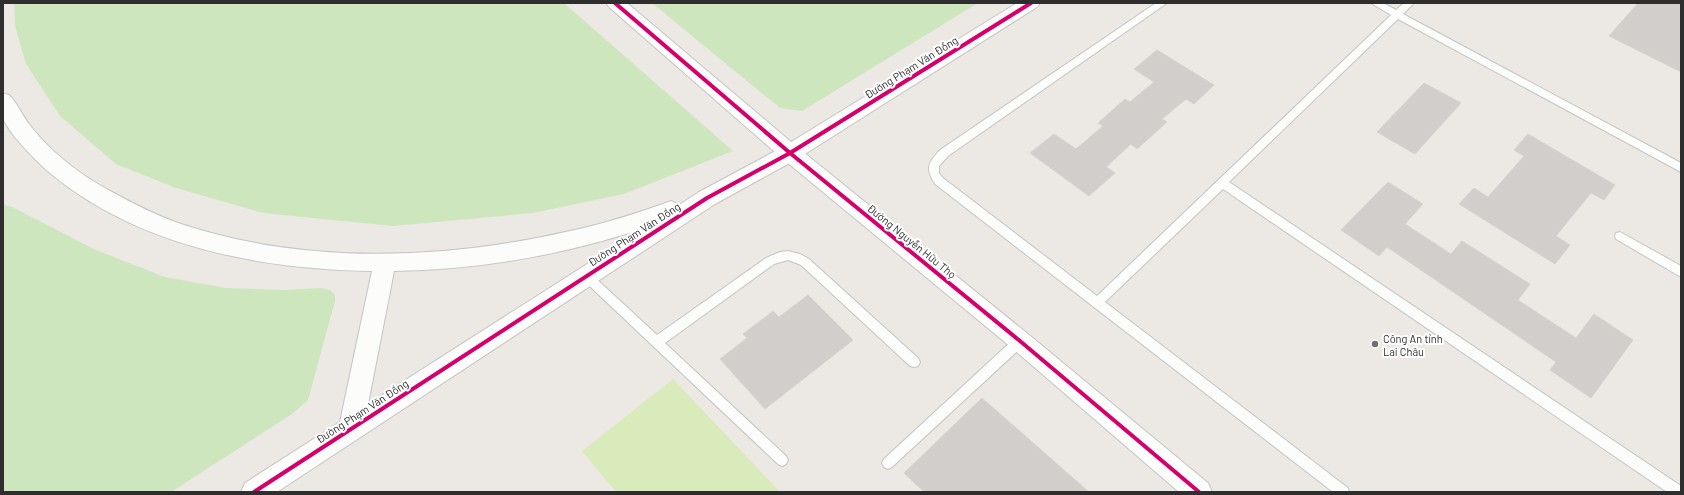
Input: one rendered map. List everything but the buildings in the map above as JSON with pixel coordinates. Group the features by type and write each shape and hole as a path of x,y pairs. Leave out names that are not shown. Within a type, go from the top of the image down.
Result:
{"street":[{"name":"Đường Nguyễn Hữu Thọ","path":"615,3 790,153 1020,341 1199,492"},
{"name":"Đường Phạm Văn Đồng","path":"254,492 707,198 790,153 1031,3"},
{"path":"6,112 30,141 59,168 82,186 114,205 150,222 192,237 236,248 283,257 333,262 385,263 468,259 551,246 632,225 707,198"},
{"path":"351,429 385,263"}],"lane":[{"path":"1162,3 944,153 933,167 933,173 938,181 1343,492"},
{"path":"1376,3 1681,168"},
{"path":"1097,302 1409,3"},
{"path":"1222,183 1678,492"},
{"path":"1620,236 1681,272"},
{"path":"657,342 770,261 780,256 789,254 806,262 914,362"},
{"path":"586,276 782,460"},
{"path":"888,463 1020,341"}],"green space":[{"path":"14,3 564,3 733,151 624,194 533,213 393,226 263,213 176,188 116,164 60,116 26,64 15,26"},
{"path":"652,3 978,3 802,111 780,108"},
{"path":"3,204 10,206 96,250 165,277 226,288 285,290 319,288 330,290 335,295 335,301 308,400 292,414 171,492 3,492"},
{"path":"673,379 780,492 616,492 582,451"}],"cycle path":[{"path":"615,3 790,153 1020,341 1199,492"},
{"path":"254,492 707,198 790,153 1031,3"}],"place":[{"name":"Công An tỉnh Lai Châu","path":"1375,344"}]}
